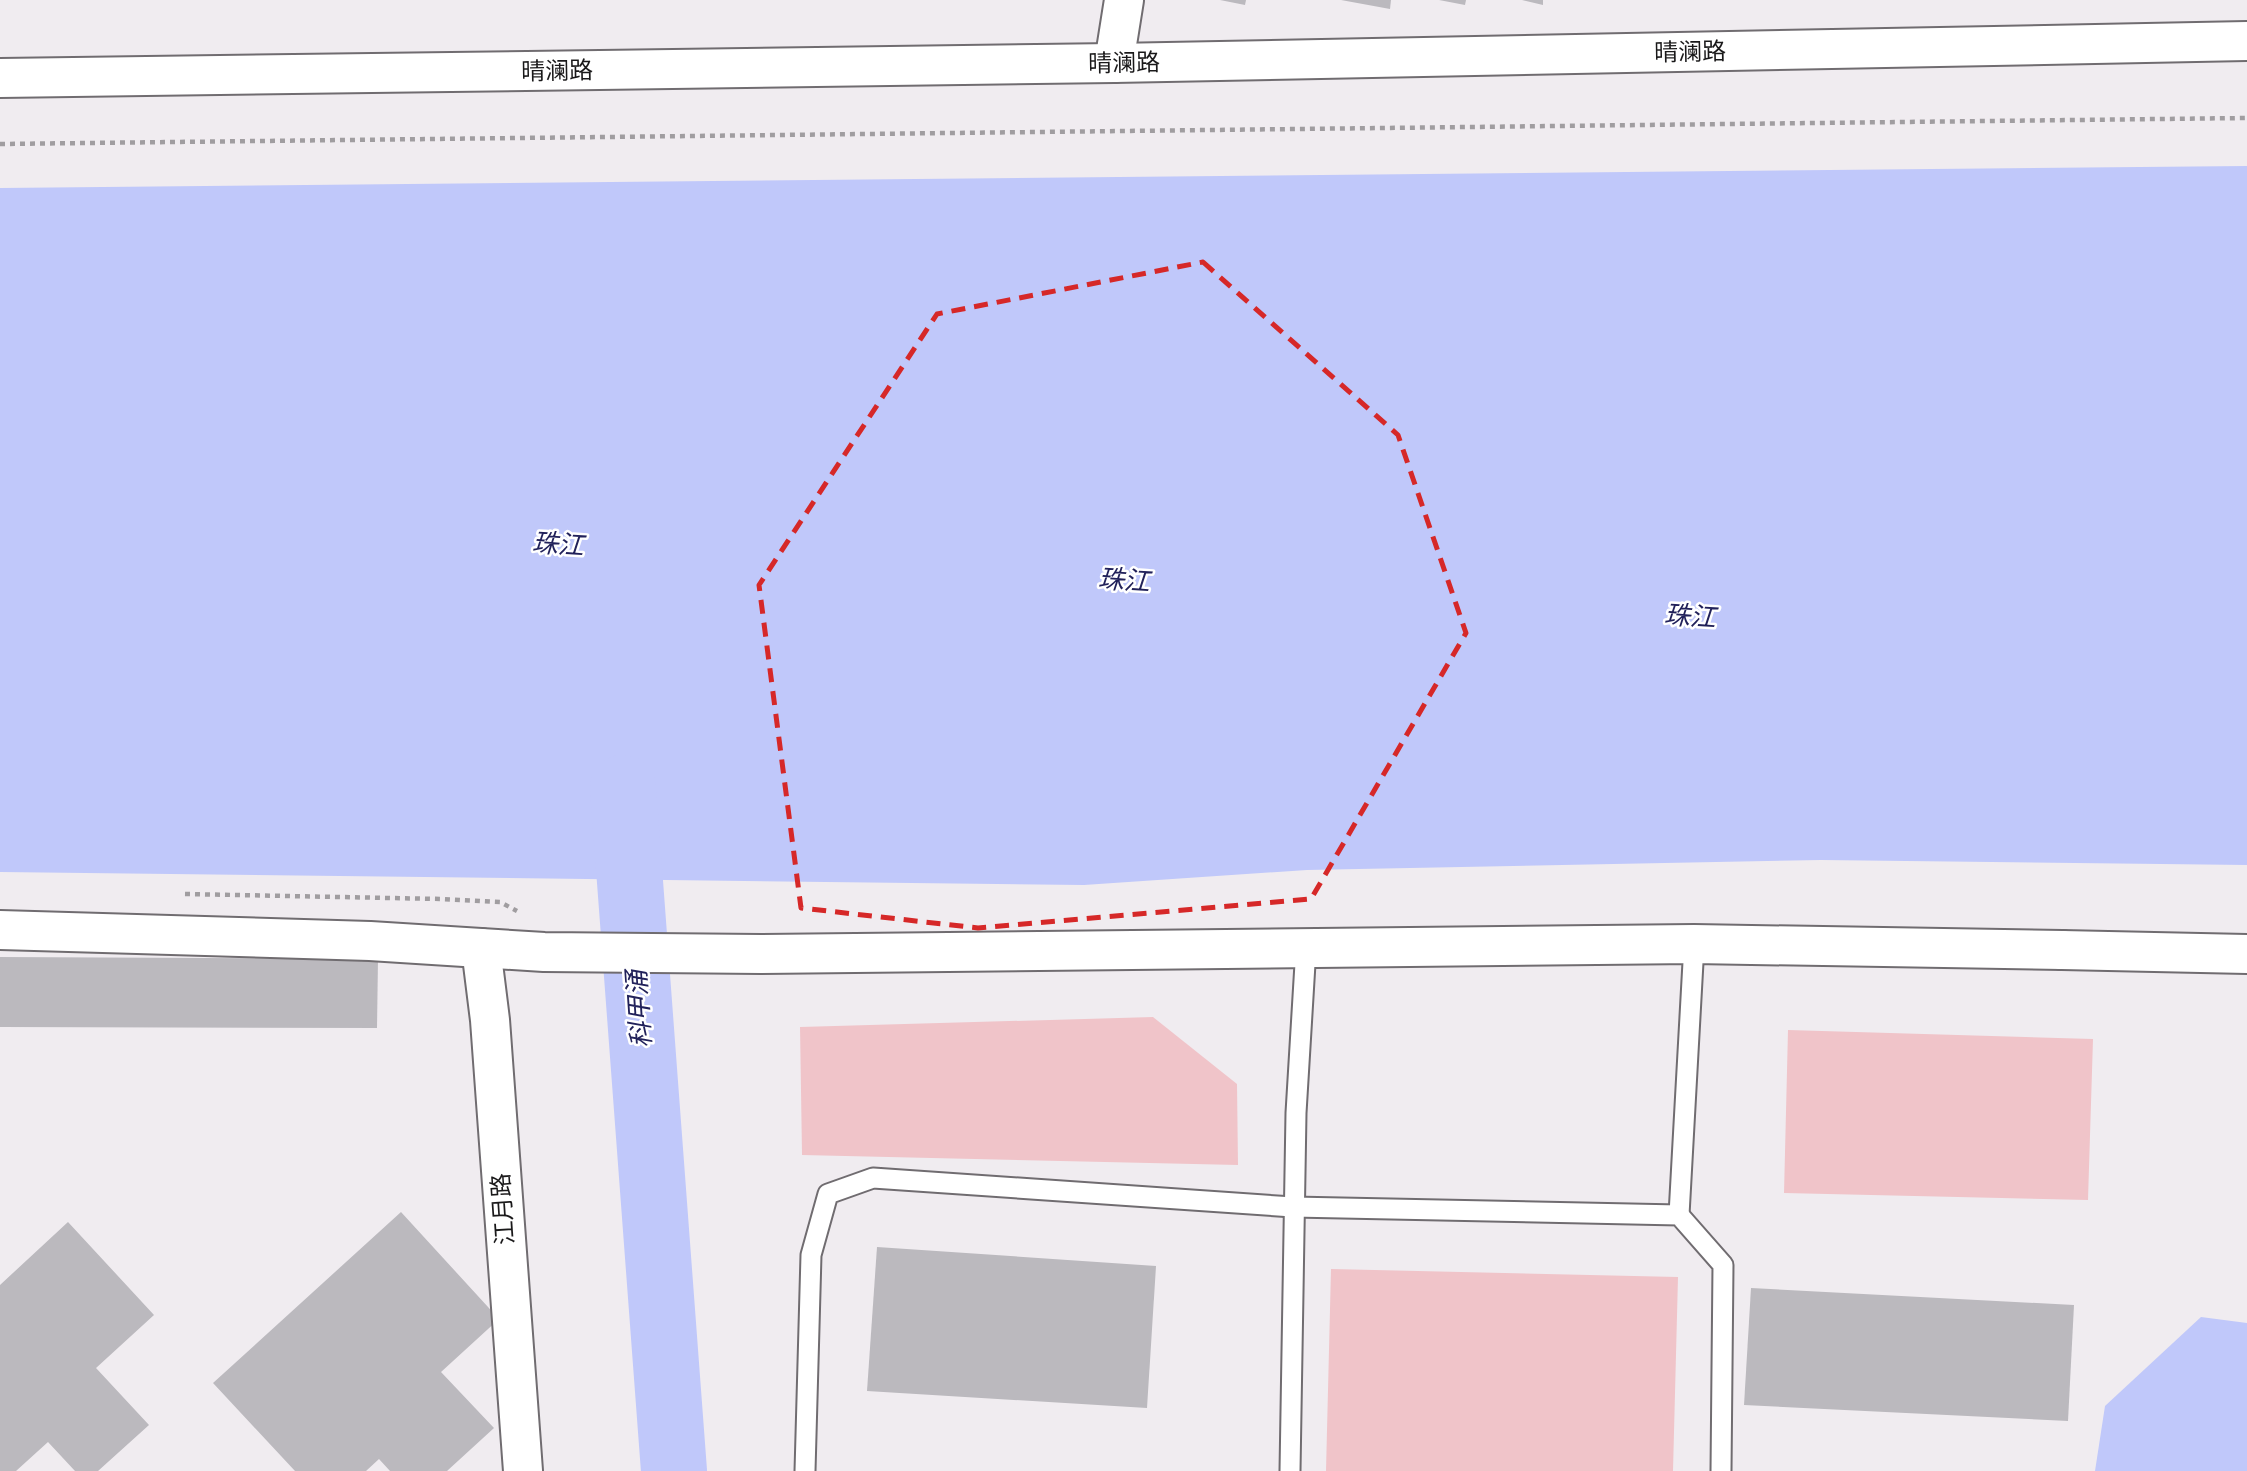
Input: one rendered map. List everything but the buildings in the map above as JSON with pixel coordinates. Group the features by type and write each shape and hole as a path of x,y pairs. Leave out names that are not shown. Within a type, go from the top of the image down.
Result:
{"street":[{"path":"1114,63 1124,0"},
{"name":"晴澜路","path":"0,78 1114,63 2247,41"},
{"path":"0,930 370,941 544,952 761,954 1694,944 2247,954"},
{"name":"江月路","path":"481,948 490,1020 523,1471"}],"lane":[{"path":"1694,944 1679,1214 1723,1265 1721,1471"},
{"path":"1290,1471 1293,1207 1306,947"},
{"path":"805,1471 811,1255 828,1194 873,1178 1293,1207 1679,1214"}],"path":[{"path":"0,144 2247,118"}],"highlighted area":[{"path":"1203,262 1398,435 1466,633 1311,899 978,928 801,908 759,585 937,314"}],"shaded area":[{"path":"1153,1017 1237,1084 1238,1165 802,1155 800,1027"},
{"path":"1788,1030 2093,1039 2088,1200 1784,1193"},
{"path":"1331,1269 1678,1277 1673,1471 1326,1471"}],"water":[{"name":"珠江","path":"2247,166 2247,865 1821,860 1307,870 1084,885 0,872 0,188"},
{"path":"2201,1317 2247,1323 2247,1471 2095,1471 2105,1406"}],"waterway":[{"name":"科甲涌","path":"623,788 674,1471"}]}
